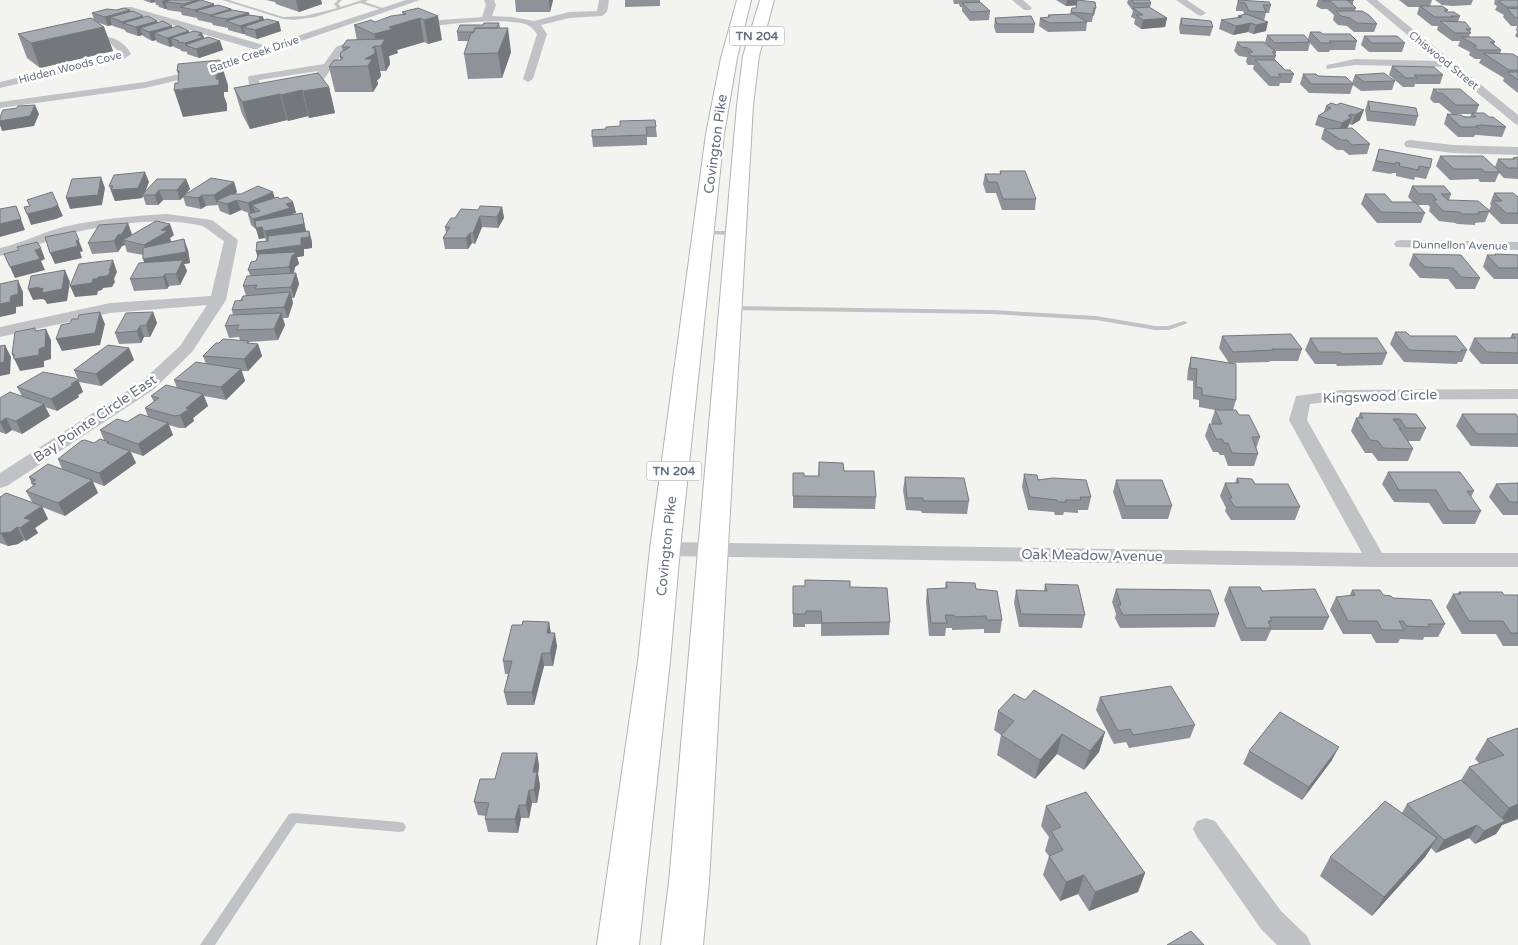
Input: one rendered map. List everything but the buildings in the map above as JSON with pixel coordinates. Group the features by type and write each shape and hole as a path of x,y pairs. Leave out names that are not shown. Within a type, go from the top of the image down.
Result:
{"main road":[{"name":"Covington Pike","path":"682,945 689,882 745,105 738,73 735,30 744,0"},
{"name":"Covington Pike","path":"618,945 654,661 665,549 716,134 738,73 752,56 767,0"}],"street":[{"name":"Battle Creek Drive","path":"0,105 145,85 204,71 415,0"},
{"path":"486,20 491,5 489,0"},
{"path":"400,28 449,21 486,20 499,16 534,24 570,11 599,14 602,12 604,0"},
{"path":"1017,0 1028,8"},
{"path":"1181,0 1201,13"},
{"name":"Chiswood Street","path":"1371,0 1518,121"},
{"path":"128,8 265,50"},
{"path":"528,79 542,34 534,24"},
{"path":"294,95 310,91 340,49 381,33"},
{"name":"Hidden Woods Cove","path":"0,85 126,54 123,47 114,41 101,38 73,42"},
{"path":"1331,67 1354,62 1448,64"},
{"path":"277,100 258,100 253,78 327,67"},
{"path":"1410,144 1454,149 1518,151"},
{"name":"Bay Pointe Circle East","path":"0,252 19,248 65,231 117,221 167,218 207,223 231,240 218,300 186,350 147,386 0,482"},
{"name":"Dunnellon Avenue","path":"1401,244 1518,246"},
{"path":"0,332 110,308 218,300"},
{"name":"Kingswood Circle","path":"1376,560 1298,420 1302,400 1341,395 1518,394"},
{"name":"Oak Meadow Avenue","path":"665,549 1376,560 1518,560"},
{"path":"1206,829 1271,920 1297,945"}],"lane":[{"path":"224,0 283,18 293,19 316,16 366,0"},
{"path":"340,0 336,4 340,9"},
{"path":"359,2 386,10"},
{"path":"704,233 736,233"},
{"path":"730,308 992,312 1096,318 1154,328 1169,328 1184,323"},
{"path":"208,945 293,818 400,827"}]}
